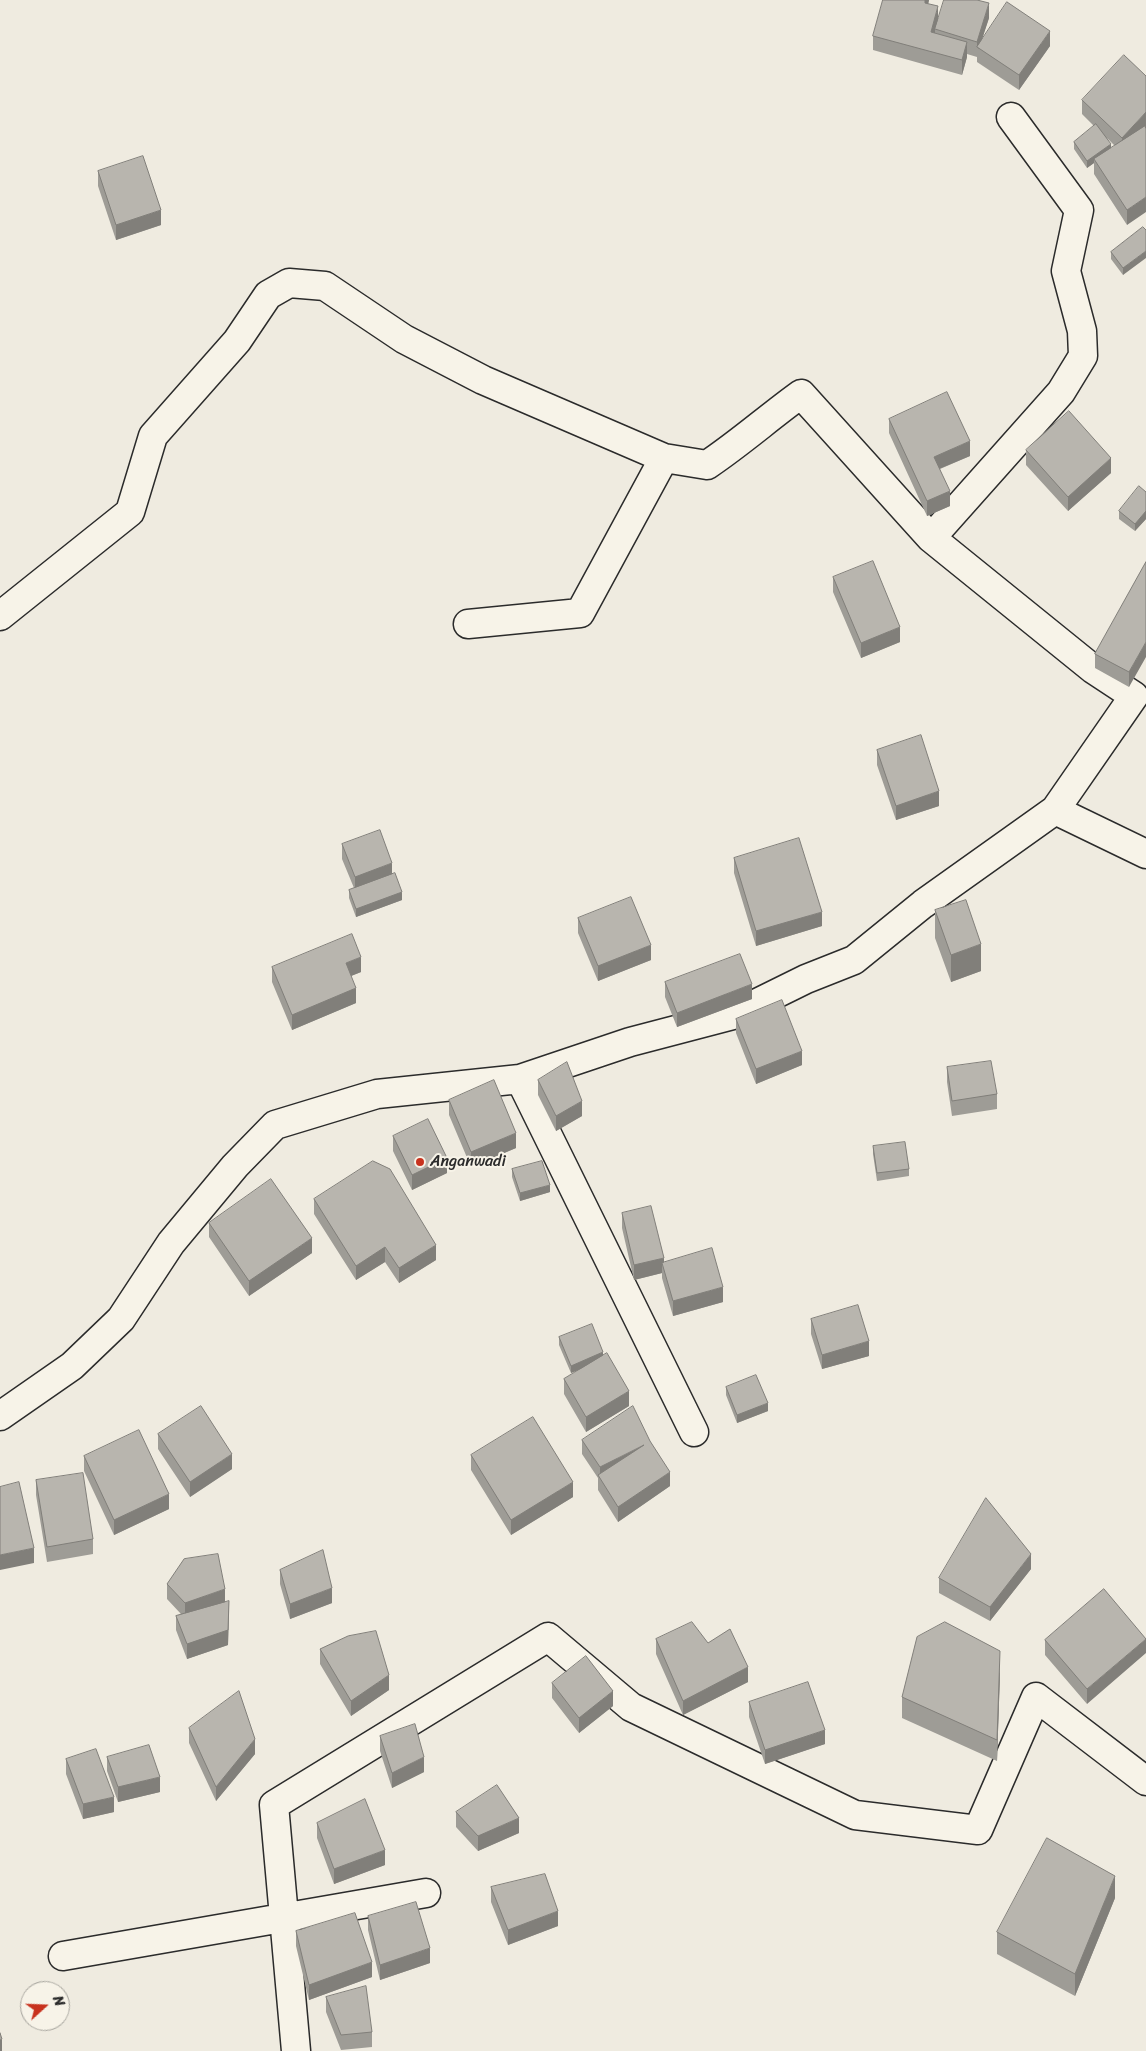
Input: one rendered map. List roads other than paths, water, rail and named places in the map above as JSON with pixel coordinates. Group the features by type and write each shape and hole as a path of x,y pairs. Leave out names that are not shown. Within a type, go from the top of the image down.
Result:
{"street":[{"path":"931,538 1061,392 1083,356 1082,331 1066,270 1079,210 1011,116"},
{"path":"0,616 130,512 153,436 237,341 268,295 288,283 324,286 404,339 483,380 664,458 707,465 740,443 765,420 801,394 931,538 1093,669 1134,696 1055,810 923,904 854,960 806,979 733,1015 630,1042 520,1079 377,1094 275,1125 235,1166 170,1243 121,1319 72,1366 0,1416"},
{"path":"468,624 580,613 664,458"},
{"path":"1055,810 1146,854"},
{"path":"520,1079 694,1432"},
{"path":"296,2051 274,1805 548,1637 632,1707 855,1815 978,1830 1036,1697 1146,1782"},
{"path":"63,1956 426,1893"}],"place":[{"name":"Anganwadi","path":"420,1162"}]}
